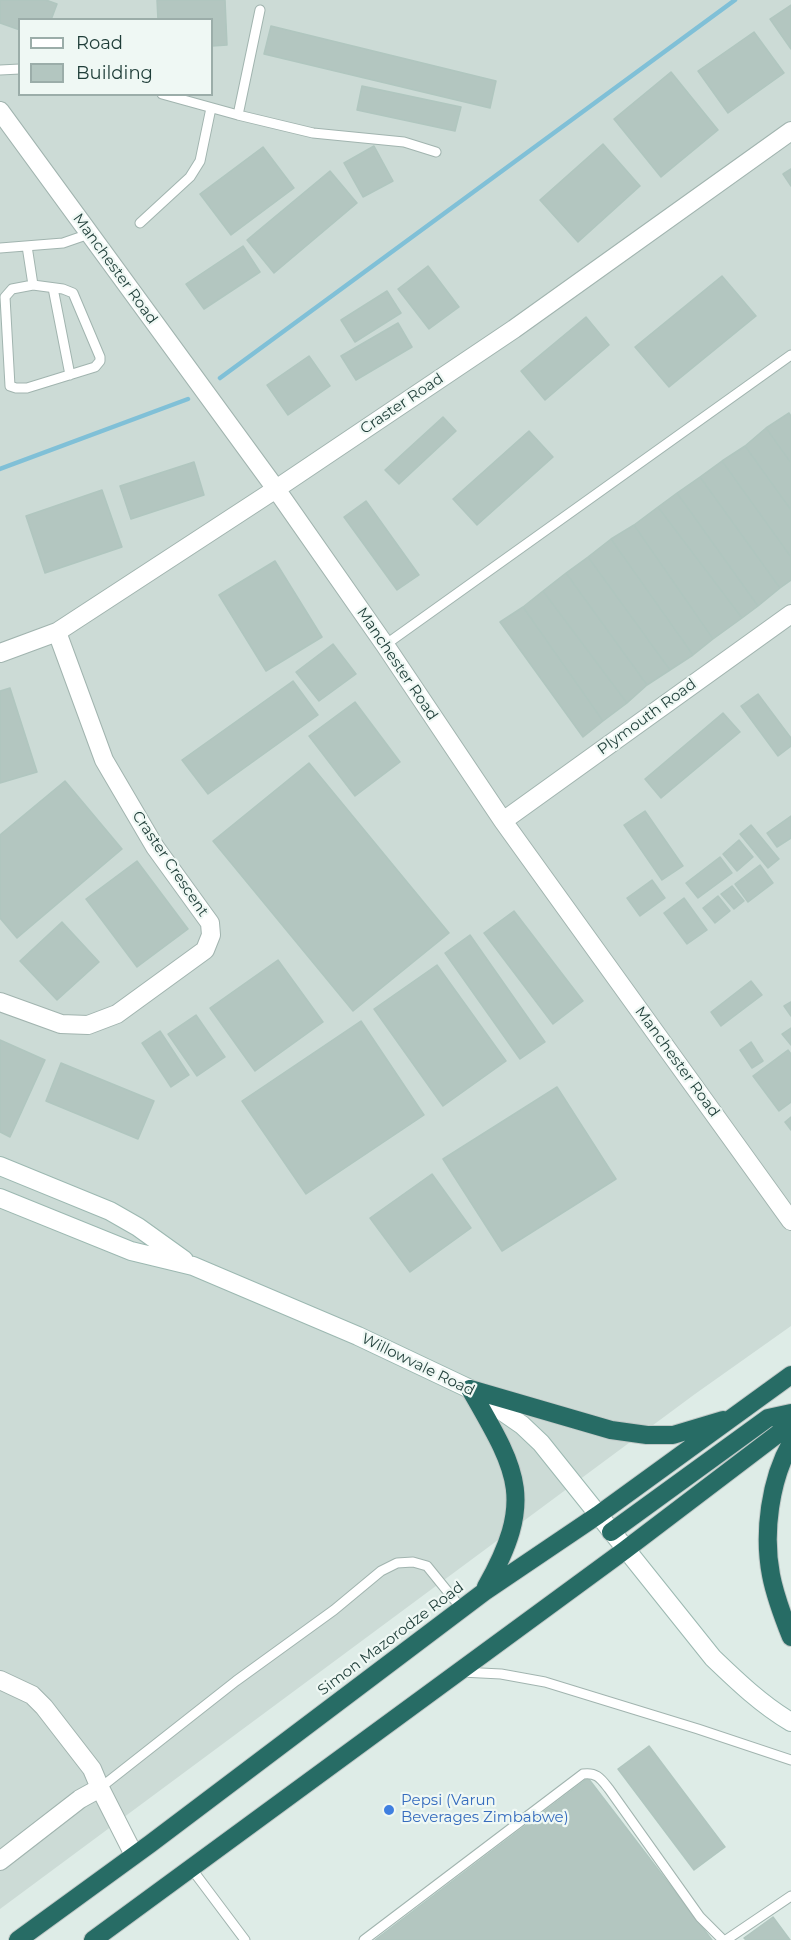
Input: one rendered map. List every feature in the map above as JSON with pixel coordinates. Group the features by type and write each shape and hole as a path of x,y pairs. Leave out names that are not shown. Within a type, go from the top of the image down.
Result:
{"highway":[{"name":"Simon Mazorodze Road","path":"18,1940 461,1608 598,1515 791,1375"},
{"path":"470,1389 611,1430 647,1435 673,1435 736,1416"},
{"path":"470,1389 503,1447 513,1472 517,1497 508,1545 484,1592"},
{"path":"611,1532 768,1418 791,1413"},
{"path":"93,1940 625,1550 791,1424"},
{"path":"791,1443 785,1454 776,1484 769,1518 771,1574 791,1637"}],"street":[{"name":"Manchester Road","path":"0,111 276,489 503,820 791,1221"},
{"name":"Craster Road","path":"0,654 57,632 276,489 514,329 791,131"},
{"name":"Plymouth Road","path":"503,820 791,614"},
{"name":"Craster Crescent","path":"0,1002 61,1024 88,1025 117,1014 205,950 211,935 210,923 155,847 104,760 57,632"},
{"name":"Willowvale Road","path":"0,1166 110,1211 138,1227 193,1266"},
{"name":"Willowvale Road","path":"0,1198 111,1244 193,1266 358,1336 470,1389 522,1425 541,1443 713,1658 777,1714 791,1722"},
{"path":"0,1680 32,1695 92,1769 134,1855"},
{"path":"0,1861 80,1799 100,1788"}],"lane":[{"path":"238,116 260,10"},
{"path":"0,70 18,69"},
{"path":"169,96 238,116 313,133 404,142 436,152"},
{"path":"140,224 190,177 201,161 211,108"},
{"path":"0,248 63,243 89,234"},
{"path":"27,246 33,285"},
{"path":"33,285 73,293 100,361 95,367 27,388 16,388 10,386 5,297 12,289 33,285"},
{"path":"53,288 70,375"},
{"path":"385,645 791,355"},
{"path":"100,1788 236,1681 334,1610 381,1571 397,1563 413,1562 427,1566 461,1608"},
{"path":"459,1672 501,1674 545,1682 791,1760"},
{"path":"364,1940 583,1774 592,1773 599,1776 609,1789 700,1917 724,1940 791,1896"},
{"path":"191,1868 245,1940"}],"shaded area":[{"path":"0,0 791,0 791,1326 695,1394 0,1909"}],"building":[{"path":"0,0 46,0 57,4 52,18 18,18 18,29 0,23"},
{"path":"157,0 225,0 227,45 213,46 213,18 158,18"},
{"path":"791,5 791,49 770,19"},
{"path":"271,26 496,81 490,108 264,54"},
{"path":"754,32 784,73 728,113 698,71"},
{"path":"671,72 718,130 661,177 614,119"},
{"path":"362,86 461,107 455,131 357,110"},
{"path":"603,144 640,186 578,242 540,200"},
{"path":"374,146 393,181 363,197 344,163"},
{"path":"263,147 294,188 231,235 200,194"},
{"path":"791,169 791,186 783,174"},
{"path":"330,171 357,203 274,273 247,240"},
{"path":"243,246 260,272 204,309 186,284"},
{"path":"428,266 459,307 429,329 398,289"},
{"path":"722,276 756,316 669,387 635,347"},
{"path":"387,291 401,313 355,342 341,320"},
{"path":"586,317 609,345 545,400 521,371"},
{"path":"398,323 412,347 356,380 341,356"},
{"path":"309,356 330,386 288,415 267,385"},
{"path":"789,413 791,416 791,463 766,428"},
{"path":"443,417 456,431 399,484 385,470"},
{"path":"766,428 791,463 791,510 745,446"},
{"path":"529,431 553,457 477,525 453,499"},
{"path":"745,446 791,510 791,557 722,461"},
{"path":"722,461 791,557 791,580 780,588 700,477"},
{"path":"194,462 204,495 131,519 120,486"},
{"path":"700,477 780,588 758,606 677,493"},
{"path":"102,490 122,547 45,573 26,516"},
{"path":"677,493 758,606 742,618 658,507"},
{"path":"366,501 419,575 397,590 344,517"},
{"path":"658,507 742,618 713,639 634,525"},
{"path":"634,525 713,639 693,655 611,539"},
{"path":"611,539 693,655 670,670 588,557"},
{"path":"588,557 670,670 647,685 566,573"},
{"path":"275,561 322,637 266,671 219,595"},
{"path":"566,573 647,685 627,703 543,591"},
{"path":"543,591 627,703 603,721 523,607"},
{"path":"523,607 603,721 583,737 500,622"},
{"path":"333,644 356,674 319,701 296,672"},
{"path":"293,681 318,715 208,794 182,760"},
{"path":"10,688 37,772 0,783 0,691"},
{"path":"758,694 791,738 791,746 778,756 741,706"},
{"path":"355,702 400,762 355,796 309,736"},
{"path":"723,713 740,732 661,798 645,779"},
{"path":"309,763 449,933 353,1011 213,841"},
{"path":"65,781 122,849 17,938 0,918 0,835"},
{"path":"645,811 683,866 662,880 624,825"},
{"path":"791,816 791,838 777,847 767,833"},
{"path":"751,825 779,859 768,868 740,834"},
{"path":"739,840 753,857 737,871 723,854"},
{"path":"720,857 732,873 698,898 686,883"},
{"path":"137,861 188,929 137,967 86,899"},
{"path":"760,865 773,883 748,902 735,884"},
{"path":"652,880 665,898 640,916 627,898"},
{"path":"732,886 744,901 734,909 721,894"},
{"path":"718,896 730,911 715,923 703,908"},
{"path":"684,898 707,930 687,944 664,913"},
{"path":"514,911 583,1001 553,1024 484,933"},
{"path":"62,922 99,962 57,1000 20,961"},
{"path":"470,935 545,1042 520,1059 445,953"},
{"path":"278,960 323,1022 255,1071 210,1008"},
{"path":"437,965 506,1061 443,1106 374,1009"},
{"path":"751,981 762,995 721,1026 711,1012"},
{"path":"791,1002 791,1016 784,1006"},
{"path":"196,1015 225,1057 197,1076 168,1034"},
{"path":"361,1021 424,1115 306,1194 242,1101"},
{"path":"791,1028 791,1045 782,1034"},
{"path":"160,1031 189,1075 171,1087 142,1043"},
{"path":"0,1040 45,1060 10,1137 0,1132"},
{"path":"751,1042 763,1061 752,1068 740,1050"},
{"path":"788,1050 791,1054 791,1102 779,1111 753,1076"},
{"path":"61,1063 154,1101 138,1139 46,1101"},
{"path":"557,1087 616,1179 502,1251 443,1159"},
{"path":"791,1117 791,1130 785,1122"},
{"path":"432,1174 471,1228 410,1272 370,1218"},
{"path":"649,1746 725,1847 694,1870 618,1769"},
{"path":"588,1778 712,1940 375,1940"},
{"path":"773,1917 790,1940 746,1940 744,1938"}],"waterway":[{"path":"220,378 735,0"},
{"path":"0,469 188,399"}],"place":[{"name":"Pepsi (Varun Beverages Zimbabwe)","path":"389,1810"}]}
